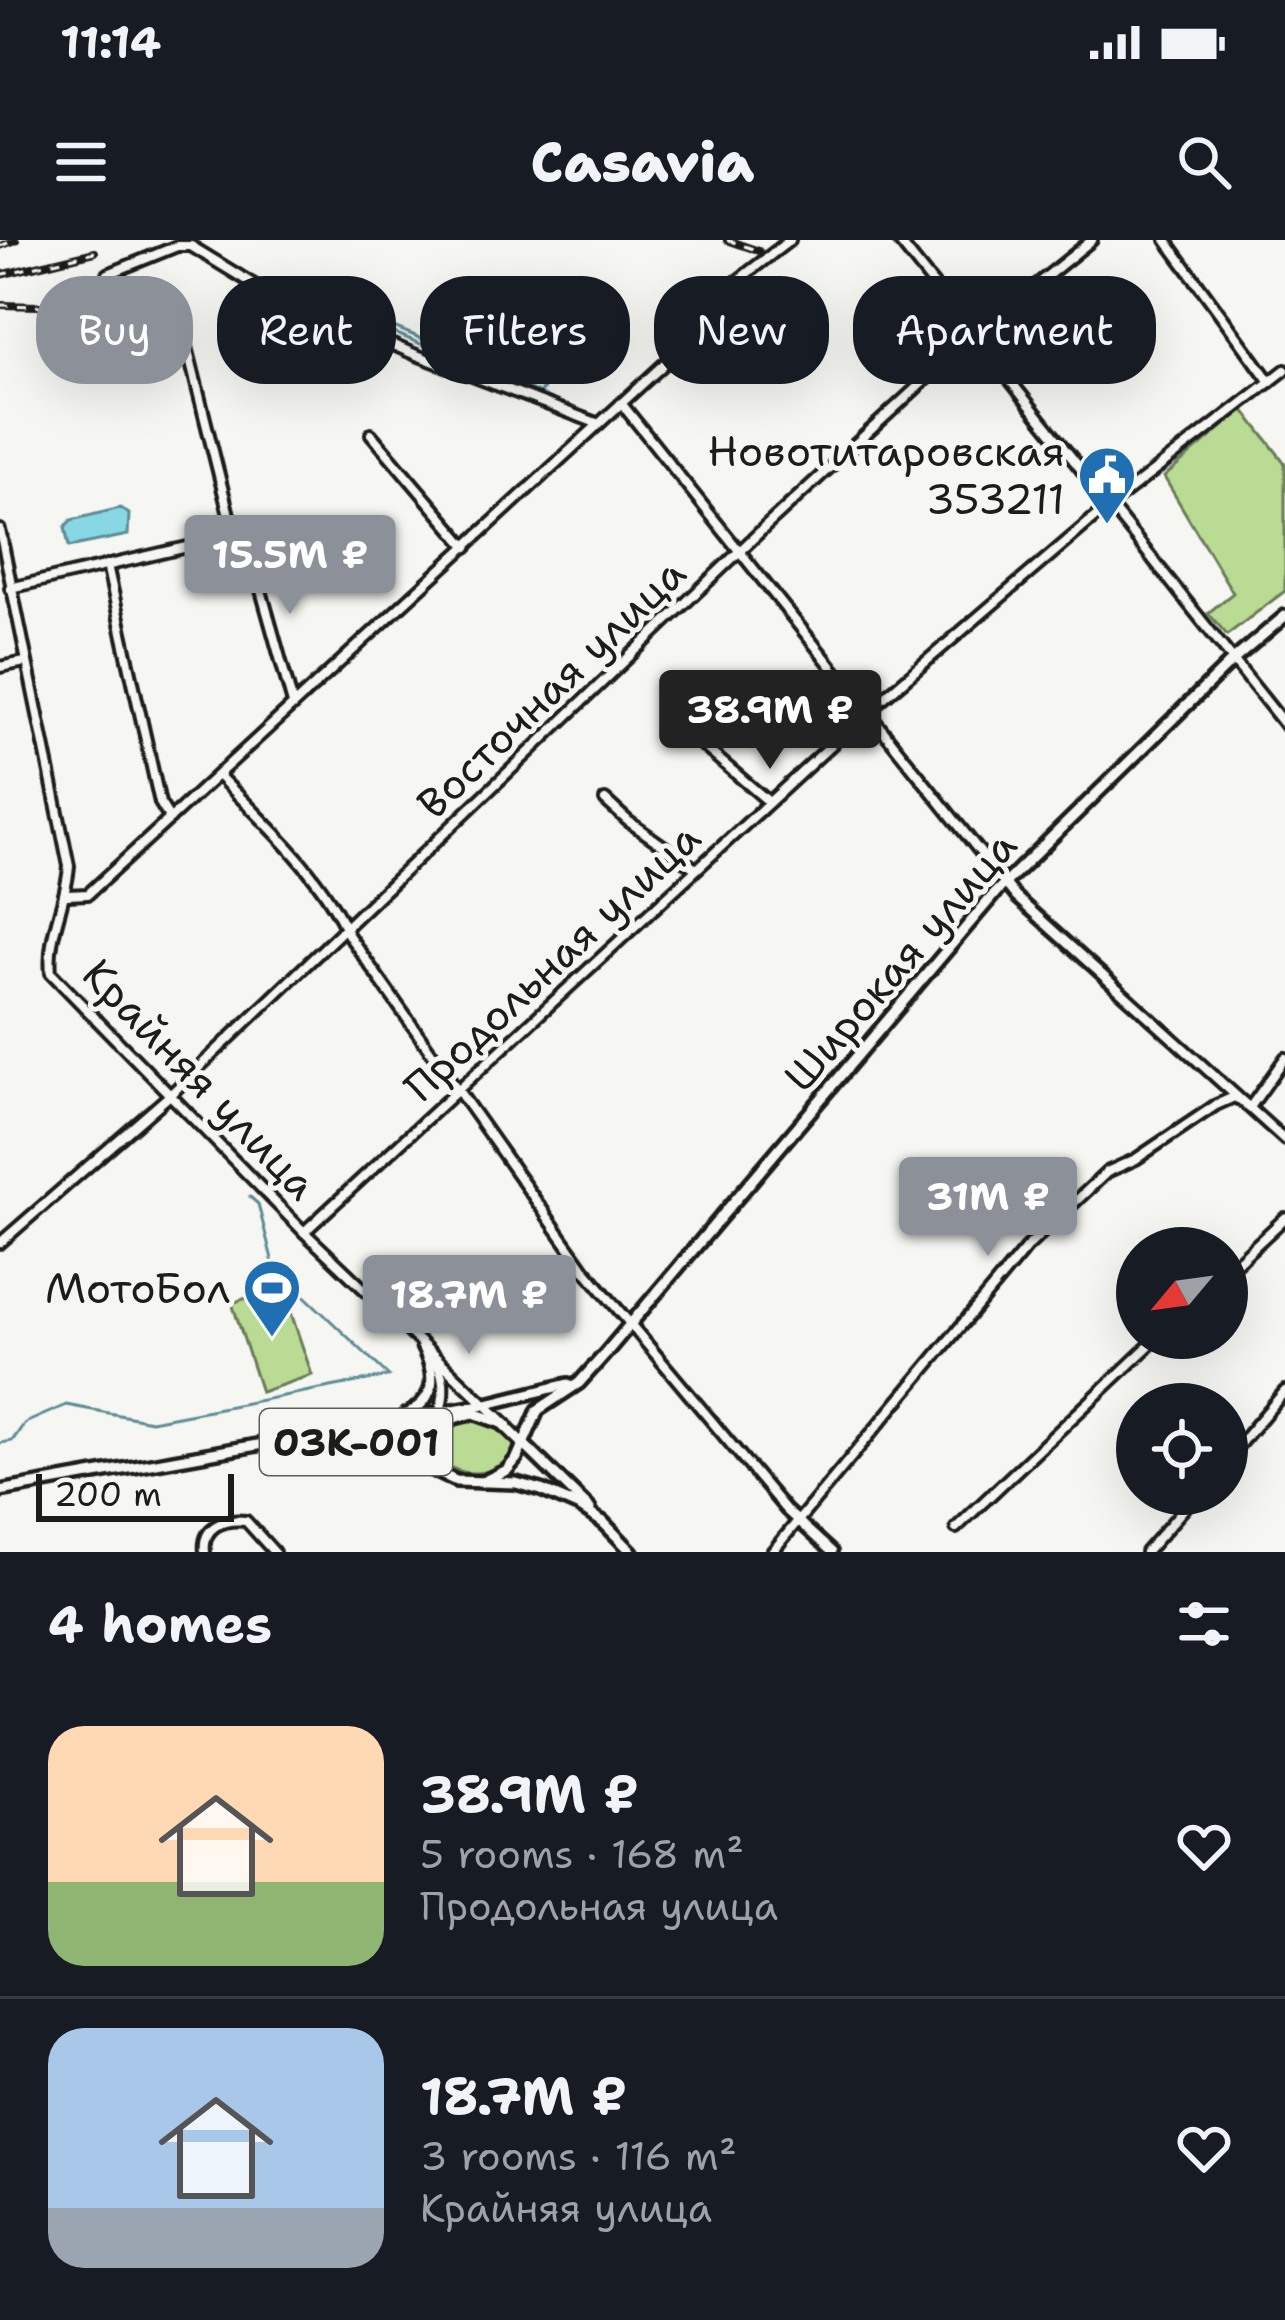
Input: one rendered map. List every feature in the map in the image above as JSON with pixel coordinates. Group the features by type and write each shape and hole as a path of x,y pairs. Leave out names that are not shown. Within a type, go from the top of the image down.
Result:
{"main road":[{"name":"Широкая улица","path":"588,1372 1005,882 1232,661 1285,616"},
{"name":"03К-001","path":"399,1419 423,1404 432,1389 433,1369 422,1346"},
{"name":"03К-001","path":"0,1491 487,1404 550,1390 588,1372"},
{"name":"03К-001","path":"482,1482 507,1470 531,1422 549,1401 588,1372"},
{"path":"430,1443 438,1427 470,1406"},
{"path":"454,1418 489,1415 513,1431"},
{"name":"03К-001","path":"531,1422 531,1439 544,1464"},
{"name":"03К-001","path":"513,1431 604,1523"},
{"name":"03К-001","path":"262,1446 361,1442 400,1453 442,1475 533,1487 604,1523"},
{"name":"03К-001","path":"430,1443 430,1459 442,1475"},
{"path":"604,1523 632,1552"}],"street":[{"path":"67,895 88,894 713,319 737,281 790,240"},
{"path":"898,240 927,276"},
{"name":"Восточная улица","path":"1047,276 1092,240"},
{"path":"1166,240 1270,382"},
{"path":"293,704 248,544 229,515 184,335 172,316 121,297 108,274 177,246 202,249 256,286 414,354 599,424"},
{"name":"Продольная улица","path":"304,1232 867,712 1110,505 1285,370"},
{"name":"Восточная улица","path":"0,1243 170,1095 921,384"},
{"path":"1013,384 1285,725"},
{"path":"621,404 1005,882 1285,1140"},
{"path":"371,434 467,547"},
{"path":"209,542 220,534 229,515"},
{"name":"Крайняя улица","path":"0,530 69,866 67,895 54,923 49,950 51,974 422,1346"},
{"path":"10,588 209,542 248,544"},
{"path":"107,565 160,803 170,819"},
{"path":"0,667 25,662"},
{"path":"681,727 769,802"},
{"path":"218,776 277,833 554,1230 786,1510 832,1552"},
{"path":"605,800 696,869"},
{"path":"1251,1106 1285,1058"},
{"path":"772,1552 1026,1248 1076,1200 1107,1172 1136,1159 1216,1105 1234,1097 1251,1106"},
{"path":"1248,1252 1285,1217"},
{"name":"03К-001","path":"422,1346 513,1431"},
{"name":"03К-001","path":"422,1346 445,1381 430,1443"},
{"path":"956,1528 1135,1359"},
{"path":"1248,1434 1285,1391"},
{"path":"1146,1552 1179,1515"},
{"path":"206,1552 205,1536 212,1527 236,1520 246,1521 274,1552"}],"green space":[{"path":"1243,409 1285,463 1285,591 1227,635 1208,613 1233,593 1164,477"},
{"name":"МотоБол","path":"282,1286 312,1375 261,1392 232,1303"},
{"path":"470,1417 496,1423 514,1439 513,1457 479,1473 443,1463 438,1444 451,1427"}],"water":[{"path":"120,508 129,514 128,535 69,547 65,527 71,520"}],"waterway":[{"path":"316,295 544,389 539,393 315,300 316,295"},
{"path":"0,1443 12,1441 25,1423 66,1405 151,1421 389,1376 274,1267 258,1204 250,1197"}],"railway":[{"path":"0,246 16,240"},
{"path":"727,240 759,251"},
{"path":"0,275 95,252"},
{"path":"0,305 36,306"}],"place":[{"name":"Новотитаровская 353211","path":"1107,526"},
{"name":"МотоБол","path":"272,1339"}]}
